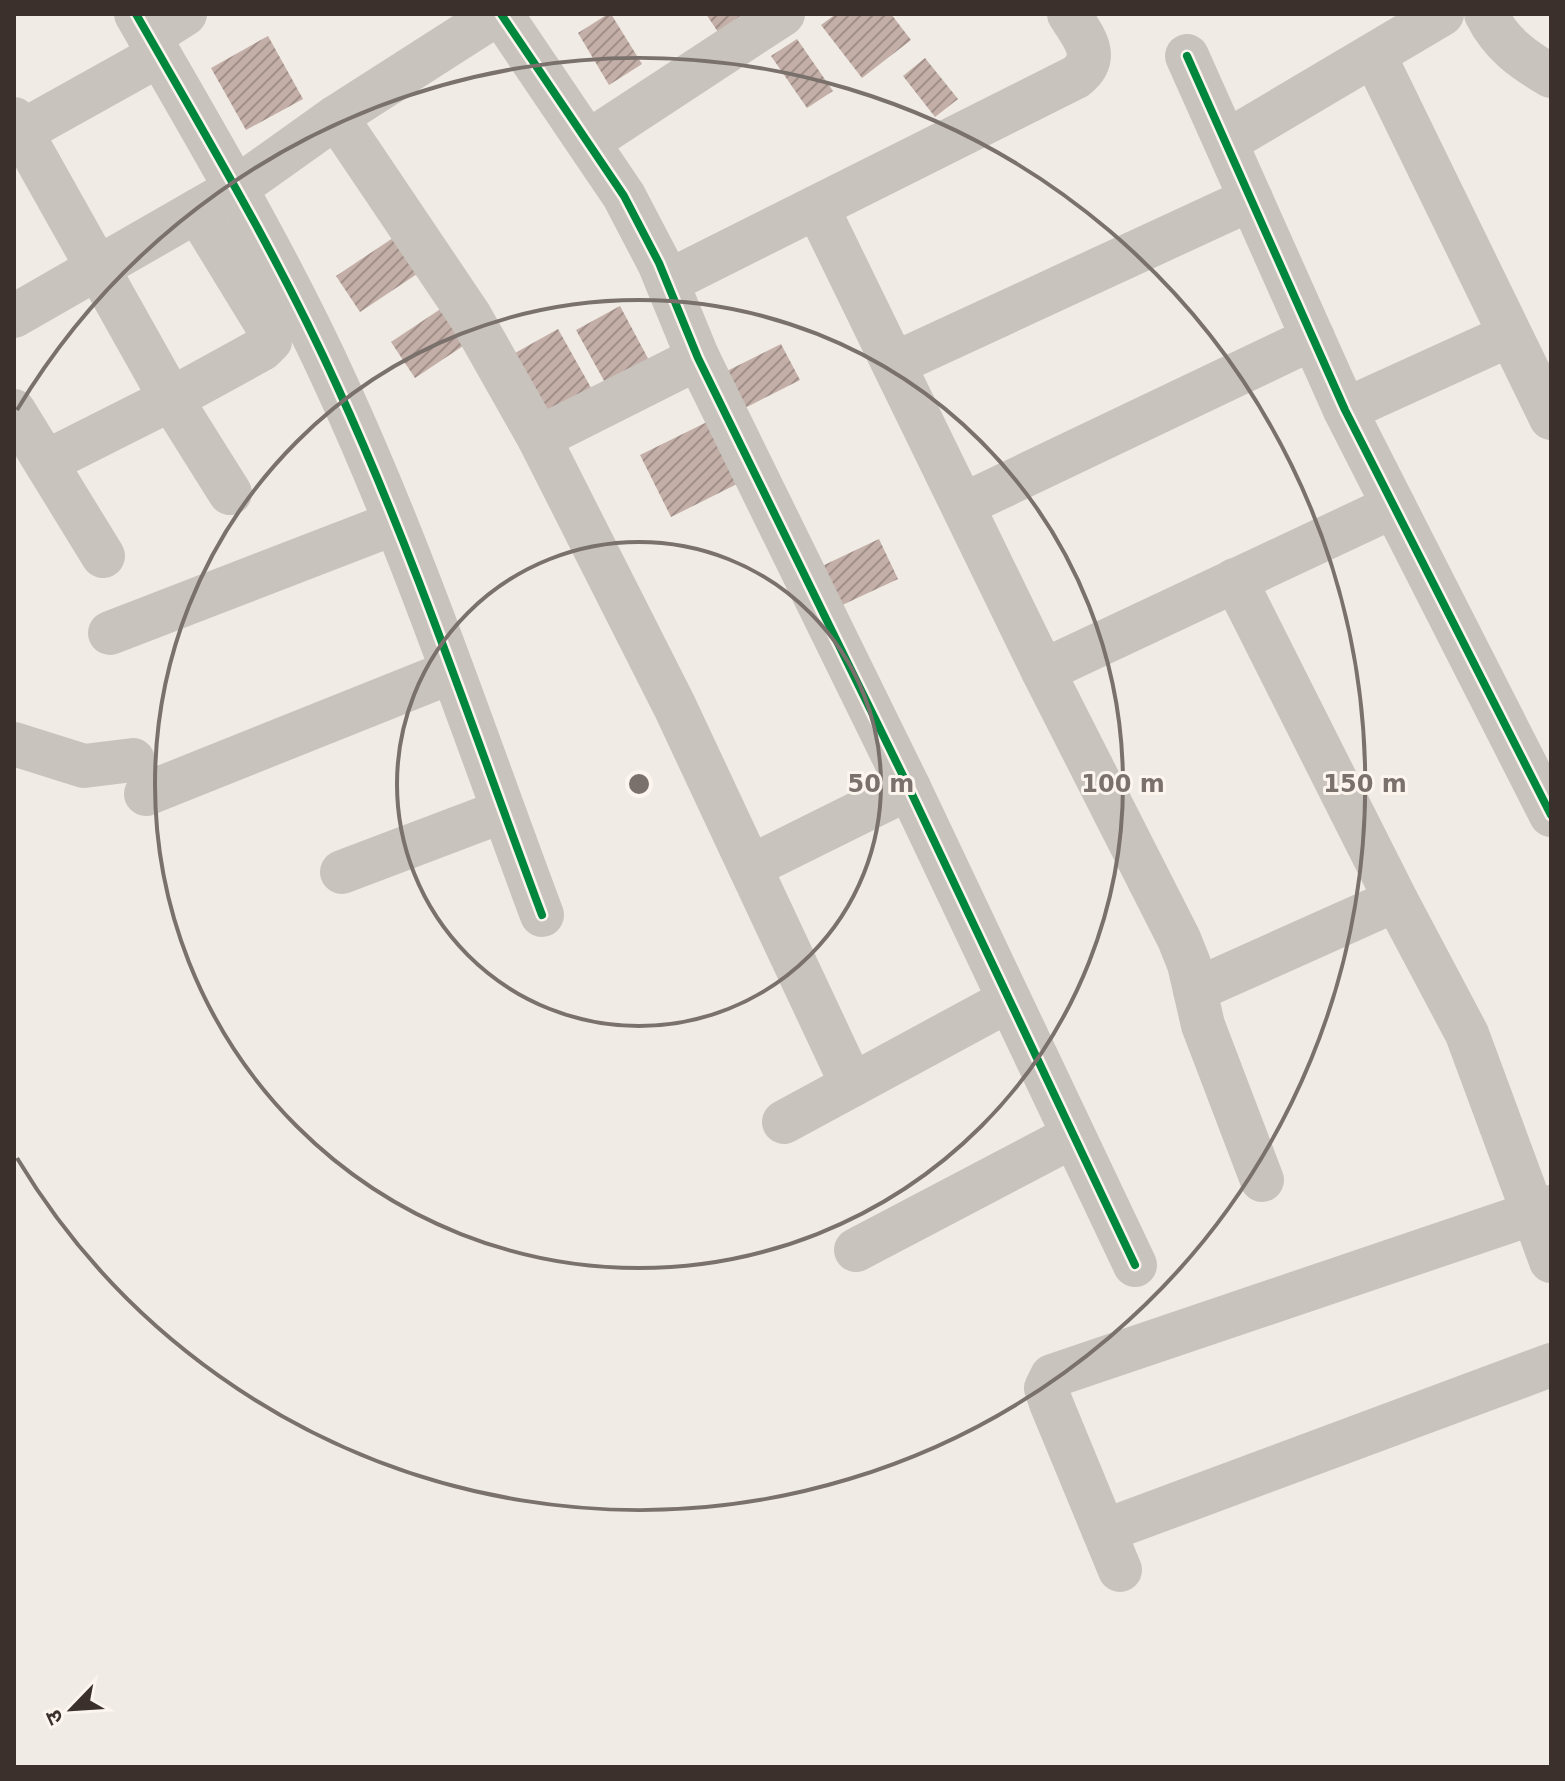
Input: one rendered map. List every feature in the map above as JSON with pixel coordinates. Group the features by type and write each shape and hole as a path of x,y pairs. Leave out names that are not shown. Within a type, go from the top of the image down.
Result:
{"street":[{"path":"14,316 235,189 336,117 499,14 624,196 667,282 698,358 909,788 1135,1265"},
{"path":"588,142 783,14"},
{"path":"667,282 1076,77 1087,68 1090,56 1085,40 1069,14"},
{"path":"1226,142 1442,14"},
{"path":"1486,14 1495,32 1508,47 1551,76"},
{"path":"230,493 171,399 18,125 157,30 338,387 395,523 542,915"},
{"path":"1374,55 1551,418"},
{"path":"1187,56 1345,410 1551,815"},
{"path":"336,117 470,316 539,438 675,707 852,1085"},
{"path":"894,364 1251,199"},
{"path":"817,207 1043,671 1179,939 1189,964 1203,1025 1262,1180"},
{"path":"46,462 171,399 262,349 270,341 268,327 197,211"},
{"path":"1345,410 1510,335"},
{"path":"963,505 1313,338"},
{"path":"539,438 698,358"},
{"path":"14,411 103,556"},
{"path":"1043,671 1394,506"},
{"path":"110,633 395,523"},
{"path":"1235,580 1467,1034 1542,1210 1551,1261"},
{"path":"14,744 84,766 140,777 451,672"},
{"path":"750,867 909,788"},
{"path":"342,872 503,811"},
{"path":"1195,990 1396,900"},
{"path":"784,1122 1009,1000"},
{"path":"856,1250 1073,1136"},
{"path":"1542,1210 1052,1376 1046,1388 1112,1551 1551,1365"}],"building":[{"path":"611,14 642,64 609,85 578,33"},
{"path":"706,14 744,14 718,32"},
{"path":"836,14 891,14 911,40 862,78 821,25"},
{"path":"268,36 303,99 246,130 211,68"},
{"path":"797,39 833,91 807,108 771,56"},
{"path":"925,58 958,99 935,117 903,76"},
{"path":"396,236 420,272 360,312 336,276"},
{"path":"445,306 469,342 415,378 391,342"},
{"path":"620,306 651,364 608,388 576,330"},
{"path":"558,329 594,393 551,417 515,353"},
{"path":"781,344 800,380 739,411 721,374"},
{"path":"707,422 737,484 671,517 640,455"},
{"path":"879,539 898,579 838,607 820,567"}],"cycle path":[{"path":"136,14 266,244 337,386 419,583 542,915"},
{"path":"501,14 624,196 659,263 698,358 909,788 1135,1265"},
{"path":"1187,56 1345,410 1551,815"}]}
